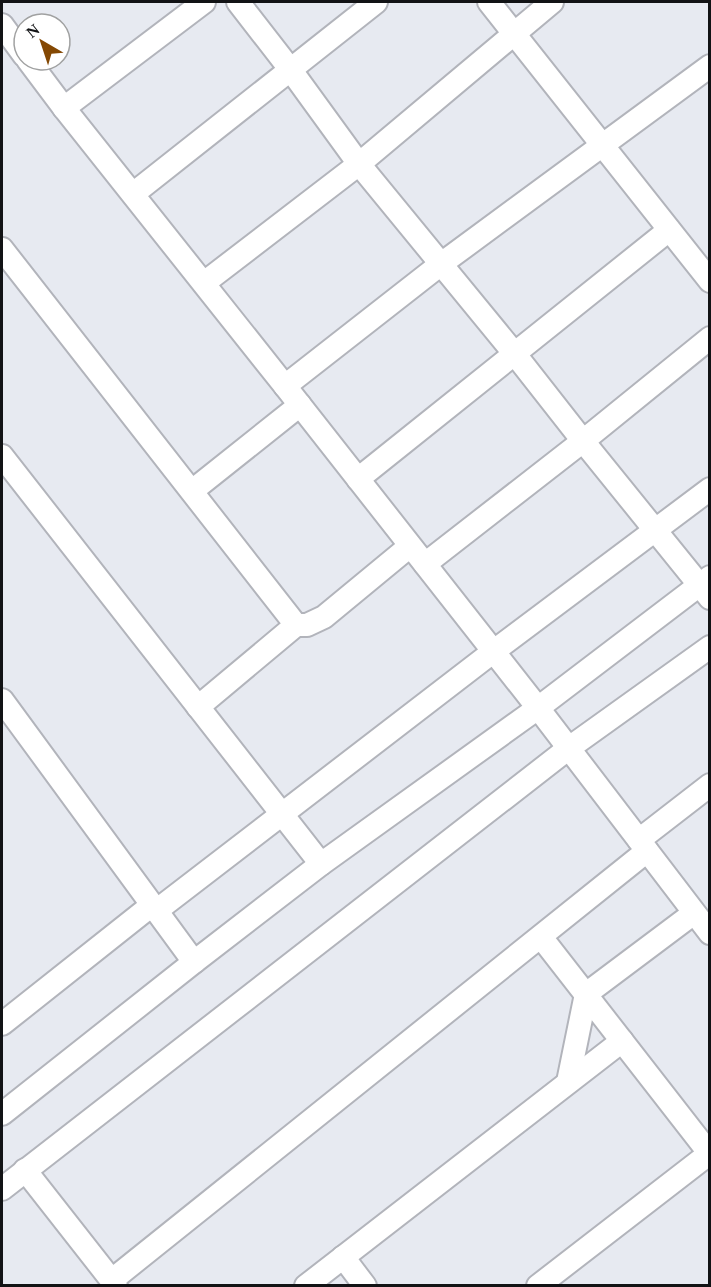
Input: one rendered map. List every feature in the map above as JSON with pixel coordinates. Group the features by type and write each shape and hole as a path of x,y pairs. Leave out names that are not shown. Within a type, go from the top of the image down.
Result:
{"street":[{"path":"64,108 204,2"},
{"path":"2,1114 321,864 706,587 656,530 359,164 238,2"},
{"path":"133,194 376,2"},
{"path":"489,2 669,230 708,274"},
{"path":"204,283 359,164 552,2"},
{"path":"2,25 12,39"},
{"path":"285,386 441,264 710,66"},
{"path":"37,72 494,651 704,923 586,994 568,1082"},
{"path":"358,479 669,230"},
{"path":"2,249 296,625"},
{"path":"425,564 710,338"},
{"path":"192,491 300,405"},
{"path":"2,456 321,864"},
{"path":"2,1024 710,489"},
{"path":"198,706 296,625 308,625 324,617 411,546"},
{"path":"2,1189 569,748 710,647"},
{"path":"2,700 194,962"},
{"path":"25,1170 114,1283 541,937 710,785"},
{"path":"538,1286 709,1154 541,937"},
{"path":"306,1286 622,1041"},
{"path":"343,1257 365,1286"}]}
